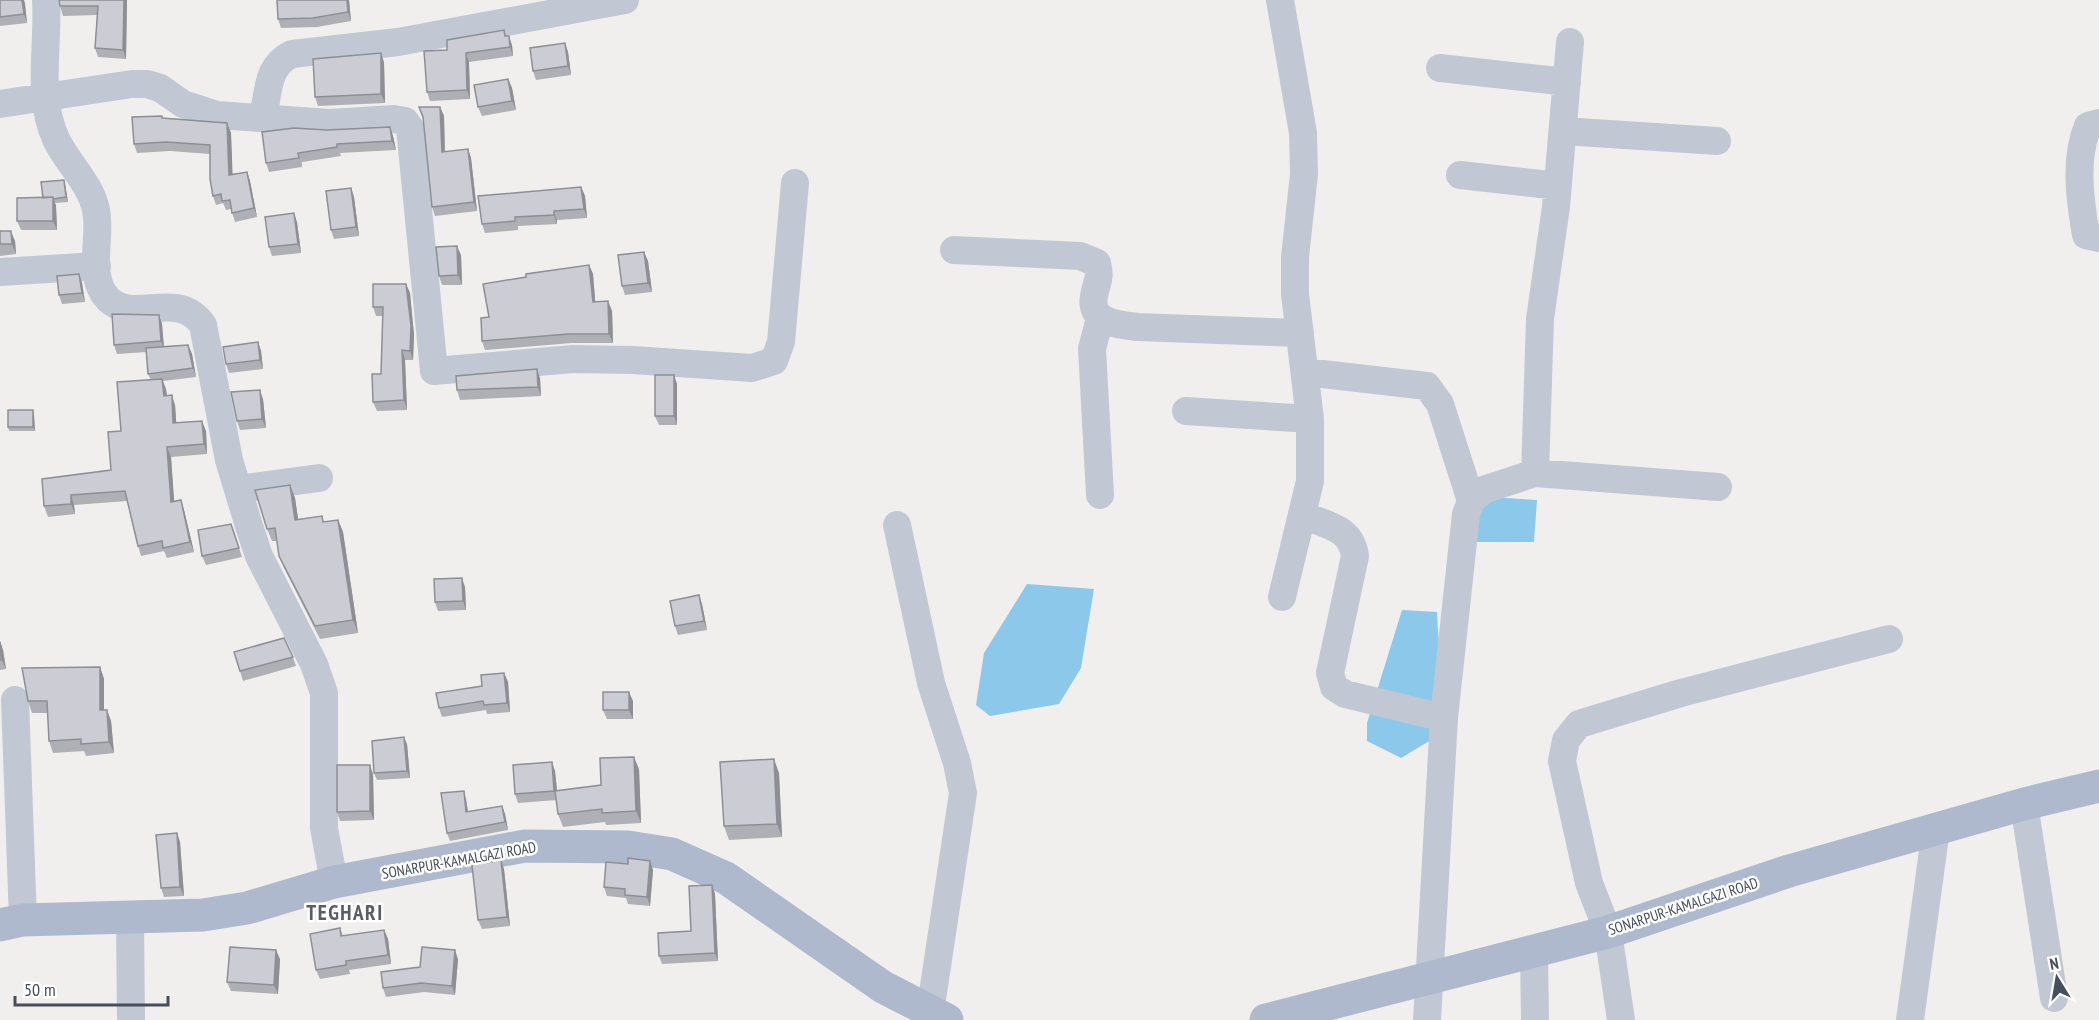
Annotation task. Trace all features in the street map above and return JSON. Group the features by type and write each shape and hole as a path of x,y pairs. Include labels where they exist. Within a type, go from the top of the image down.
{"main road":[{"name":"SONARPUR-KAMALGAZI ROAD","path":"1266,1020 1608,932 1789,871 2024,804 2099,786"},
{"name":"SONARPUR-KAMALGAZI ROAD","path":"11,923 203,915 247,908 334,882 525,846 628,847 672,854 726,878 883,987 939,1017"}],"street":[{"path":"46,0 48,32 44,97 56,139 90,193 96,210 97,266 106,297 114,303 141,309 183,308 195,314 203,326 229,460 259,556 314,664 324,693 326,727 324,828 334,882"},
{"path":"263,117 273,69 280,60 292,54 398,42 625,0"},
{"path":"1280,0 1303,133 1304,174 1295,257 1295,294 1310,419 1310,481 1282,597"},
{"path":"1534,473 1540,319 1558,186 1570,42"},
{"path":"1440,68 1567,82"},
{"path":"0,104 147,84 198,111 217,115 329,123 394,119 405,121 410,128 434,371 573,359 633,360 752,368 774,361 781,342 795,183"},
{"path":"2099,123 2088,126 2079,147 2082,213 2086,235 2099,238"},
{"path":"1563,131 1717,141"},
{"path":"1460,175 1558,186"},
{"path":"954,250 1080,256 1097,263 1101,277 1094,296 1094,307 1100,318 1113,324 1300,333"},
{"path":"0,272 97,266"},
{"path":"1100,318 1092,349 1100,495"},
{"path":"1305,372 1427,386 1440,404 1471,501"},
{"path":"1186,411 1310,419"},
{"path":"1427,1020 1427,980 1443,718 1466,514 1471,501 1483,490 1534,473 1718,487"},
{"path":"238,489 319,478"},
{"path":"1302,515 1345,532 1353,543 1355,556 1330,673 1334,687 1345,694 1443,718"},
{"path":"897,525 931,683 957,763 963,793 939,1017"},
{"path":"1621,1020 1608,932 1589,883 1562,761 1566,740 1579,724 1681,693 1889,639"},
{"path":"11,923 15,700"},
{"path":"2024,804 2054,998"},
{"path":"1910,1020 1936,829"},
{"path":"129,919 131,1020"},
{"path":"1534,952 1535,1020"}],"water":[{"path":"1489,497 1537,500 1534,542 1477,542 1474,513"},
{"path":"1027,584 1094,589 1081,668 1059,704 990,716 976,705 984,653"},
{"path":"1402,610 1437,612 1439,649 1431,740 1401,758 1367,741 1367,723"}],"building":[{"path":"0,0 22,0 24,14 0,17"},
{"path":"59,0 124,0 123,50 95,48 98,6 60,6"},
{"path":"277,0 347,0 348,12 313,18 278,19"},
{"path":"504,30 505,36 509,36 510,47 466,53 467,90 427,92 424,51 447,50 447,40"},
{"path":"565,43 568,66 533,71 530,48"},
{"path":"381,53 381,94 315,97 313,59"},
{"path":"508,79 512,101 478,107 474,85"},
{"path":"419,107 440,107 442,152 468,149 474,202 432,207 423,117"},
{"path":"162,116 162,118 227,123 229,175 247,172 254,208 232,213 230,200 222,201 221,194 213,196 210,179 210,145 166,142 134,144 132,117"},
{"path":"390,127 392,141 337,144 337,147 298,153 299,158 266,163 262,132 294,128 327,130"},
{"path":"64,180 66,197 43,198 41,182"},
{"path":"581,187 584,209 554,211 554,215 515,217 515,221 482,224 478,196"},
{"path":"351,188 356,227 331,230 326,191"},
{"path":"53,197 53,221 17,221 17,198"},
{"path":"294,213 298,244 269,247 265,217"},
{"path":"0,231 11,231 12,244 0,244"},
{"path":"457,246 458,275 439,276 436,247"},
{"path":"644,252 648,283 622,286 618,255"},
{"path":"589,265 593,302 608,301 609,334 568,334 482,341 481,318 489,317 483,284 526,277 526,274"},
{"path":"79,274 82,293 59,295 57,276"},
{"path":"373,284 406,284 411,326 410,351 402,350 404,400 373,402 372,374 381,374 383,307 373,307"},
{"path":"112,314 159,315 161,341 114,345"},
{"path":"258,342 260,360 226,364 223,347"},
{"path":"188,345 193,368 148,374 146,348"},
{"path":"537,369 538,387 457,390 456,376"},
{"path":"655,375 674,375 674,416 655,416"},
{"path":"162,379 164,396 172,395 173,423 202,421 204,444 167,447 171,502 181,500 190,542 163,548 162,541 138,546 125,491 71,495 71,504 44,506 42,479 111,470 108,432 121,431 117,382"},
{"path":"260,390 262,419 237,421 231,392"},
{"path":"8,410 33,410 33,427 8,427"},
{"path":"290,485 295,520 322,516 323,522 338,520 353,620 315,626 279,556 275,528 267,529 255,490"},
{"path":"231,524 239,548 202,556 198,530"},
{"path":"462,578 463,601 435,602 434,579"},
{"path":"699,595 704,621 675,626 670,601"},
{"path":"284,638 293,657 240,671 234,652"},
{"path":"100,667 100,710 107,710 109,742 81,744 81,739 49,741 47,701 28,701 22,668"},
{"path":"504,673 507,703 484,705 483,701 439,708 436,693 482,686 481,675"},
{"path":"603,692 629,692 629,710 603,710"},
{"path":"404,737 407,771 374,773 372,741"},
{"path":"634,757 636,811 602,813 602,809 558,814 555,791 601,785 600,758"},
{"path":"774,759 777,824 724,826 720,762"},
{"path":"552,762 554,791 515,794 513,765"},
{"path":"337,765 370,765 370,811 337,812"},
{"path":"464,791 466,812 502,806 505,822 447,833 441,793"},
{"path":"177,833 180,887 161,888 156,835"},
{"path":"628,858 650,861 647,897 625,895 625,889 604,887 606,862 628,864"},
{"path":"501,860 507,917 478,920 472,865"},
{"path":"712,885 715,953 659,956 658,933 691,931 689,886"},
{"path":"340,928 341,936 384,930 388,955 346,961 346,965 316,970 310,934"},
{"path":"230,947 276,950 274,985 227,982"},
{"path":"422,947 455,950 452,986 421,983 383,988 381,972 420,967"}],"district":[{"name":"TEGHARI","path":"345,912"}]}
